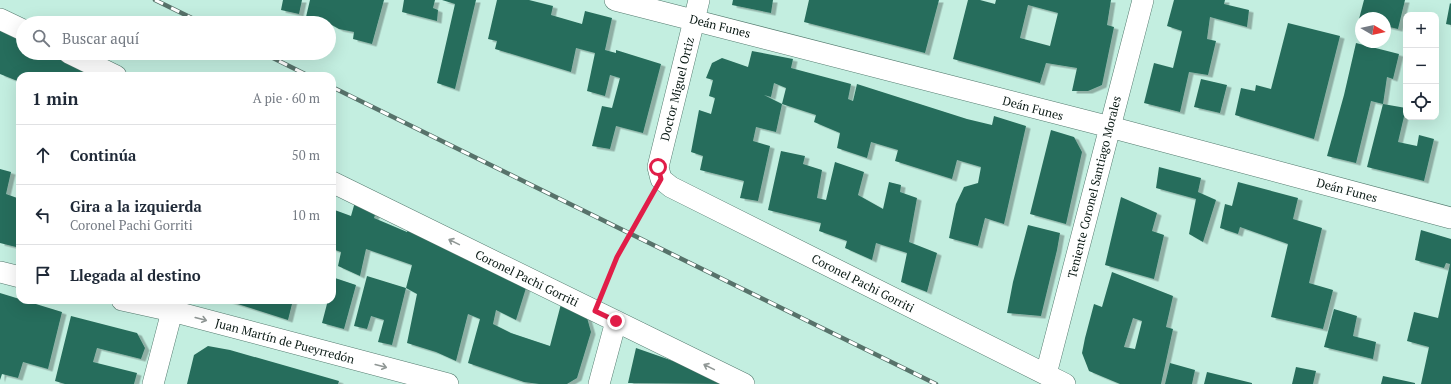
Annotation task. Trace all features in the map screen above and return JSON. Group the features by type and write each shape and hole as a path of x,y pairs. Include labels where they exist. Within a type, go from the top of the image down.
{"street":[{"name":"Deán Funes","path":"615,0 696,10 1110,128 1451,218"},
{"name":"Teniente Coronel Santiago Morales","path":"1046,374 1143,0"},
{"name":"Doctor Miguel Ortiz","path":"661,179 658,167 696,10"},
{"path":"0,19 16,27"},
{"path":"83,60 108,72"},
{"name":"Coronel Pachi Gorriti","path":"661,179 671,187 1066,384"},
{"name":"Coronel Pachi Gorriti","path":"336,184 744,384"},
{"path":"0,272 16,276"},
{"name":"Juan Martín de Pueyrredón","path":"157,304 174,306 448,384"},
{"path":"154,384 174,306"},
{"path":"599,384 616,321"}],"path":[{"path":"595,311 617,257 661,179"}],"building":[{"path":"283,0 302,0 299,14 281,10"},
{"path":"310,0 384,0 372,44 353,39 354,32 336,27 336,16 306,16"},
{"path":"404,0 435,0 433,8 438,10 437,21 402,12"},
{"path":"442,0 476,0 455,89 437,83 455,4"},
{"path":"497,0 529,0 553,6 551,15 582,24 585,11 612,18 605,50 616,53 616,50 661,64 643,133 616,126 610,149 592,146 602,106 612,108 620,78 610,75 605,96 587,91 595,53 576,48 571,72 495,49 497,41 488,39"},
{"path":"733,0 773,0 771,13 732,5"},
{"path":"809,0 939,0 925,53 804,22"},
{"path":"968,0 980,0 995,4 996,0 1111,0 1107,25 1114,27 1102,85 1088,91 1072,91 1077,68 1046,63 1040,83 953,59","holes":["1028,5 1058,13 1050,46 1020,38"]},
{"path":"1174,0 1225,0 1224,4 1249,10 1247,27 1210,17 1207,39 1216,41 1208,75 1189,72 1180,112 1144,103 1154,63 1173,68 1182,31 1167,26"},
{"path":"1364,0 1405,0 1398,29 1391,27 1391,12 1361,12"},
{"path":"1450,3 1451,4 1451,25 1446,24"},
{"path":"1288,23 1340,36 1314,139 1235,115 1241,88 1255,91 1256,85 1271,89"},
{"path":"0,24 16,32 16,60 73,60 98,72 16,72 16,80 0,74"},
{"path":"1355,47 1376,48 1399,54 1393,79 1387,77 1383,104 1371,101 1356,163 1327,156 1344,95"},
{"path":"752,51 793,59 791,68 851,84 848,99 853,101 857,84 967,119 992,125 994,116 1026,126 1004,224 985,218 978,246 949,238 956,204 964,187 978,183 981,167 957,160 952,179 895,161 898,150 871,142 867,158 837,148 840,133 814,122 816,115 782,104 776,132 756,127 753,141 770,146 758,201 740,198 744,181 700,170 703,156 691,152 699,110 711,114 715,98 709,96 713,80 706,78 712,63 722,58 748,67","holes":["774,83 786,88 782,104 764,95 771,97"]},
{"path":"1201,79 1227,85 1220,113 1194,107"},
{"path":"1383,104 1403,107 1403,120 1398,142 1417,146 1419,135 1434,139 1424,181 1367,167"},
{"path":"1051,130 1074,137 1082,152 1066,224 1030,214"},
{"path":"781,151 805,156 803,164 822,170 817,198 826,200 835,162 864,172 858,195 883,209 889,182 901,185 900,192 917,198 909,242 937,253 927,292 901,282 907,253 876,243 872,260 845,248 847,241 819,231 821,223 768,210"},
{"path":"1159,167 1201,178 1198,192 1216,200 1203,242 1189,234 1196,199 1156,188"},
{"path":"0,169 11,172 6,194 16,198 16,247 0,243"},
{"path":"1238,182 1298,198 1293,219 1322,228 1309,283 1333,290 1323,329 1271,317 1288,244 1240,227 1238,234 1220,228 1225,204 1232,206"},
{"path":"1121,197 1157,213 1152,231 1164,235 1154,279 1105,265"},
{"path":"355,202 376,212 374,218 407,232 409,227 526,288 516,320 496,310 493,324 511,333 550,346 561,304 586,314 591,332 577,378 567,384 539,384 524,382 468,363 480,319 468,314 456,361 436,352 407,343 417,294 406,288 412,265 366,249 360,276 338,266 341,252 336,250 336,210 351,216"},
{"path":"1028,225 1060,233 1041,316 1007,313 1013,282"},
{"path":"1421,230 1451,239 1451,384 1421,384 1429,347 1407,341 1414,312 1438,318 1450,264 1446,263 1444,268 1415,260"},
{"path":"1112,272 1173,296 1166,327 1173,329 1161,384 1120,384 1089,371 1082,353 1085,338 1094,304 1102,307","holes":["1133,318 1142,321 1135,349 1124,347"]},
{"path":"367,276 406,288 392,345 378,342 384,320 371,316 367,329 354,326"},
{"path":"336,278 356,285 344,329 322,323 327,304 336,304"},
{"path":"0,293 16,298 16,304 36,304 62,312 48,369 23,362 18,378 2,374 0,380"},
{"path":"238,304 292,304 288,320"},
{"path":"1334,309 1357,316 1353,336 1376,342 1373,359 1324,347"},
{"path":"71,316 137,333 145,348 141,359 97,348 93,362 137,373 134,384 65,384 55,381"},
{"path":"208,346 230,350 339,381 338,384 187,384 194,355"},
{"path":"636,348 676,362 727,384 628,383"},
{"path":"1170,363 1195,370 1192,384 1165,384"},
{"path":"1296,367 1316,371 1313,384 1292,384"},
{"path":"1207,372 1252,383 1252,384 1204,384"},
{"path":"1383,376 1415,383 1415,384 1381,384"}],"railway":[{"path":"155,0 188,16"},
{"path":"277,60 301,72"},
{"path":"336,89 936,384"}],"route":[{"path":"616,321 595,311 617,257 661,179 658,167"}]}
